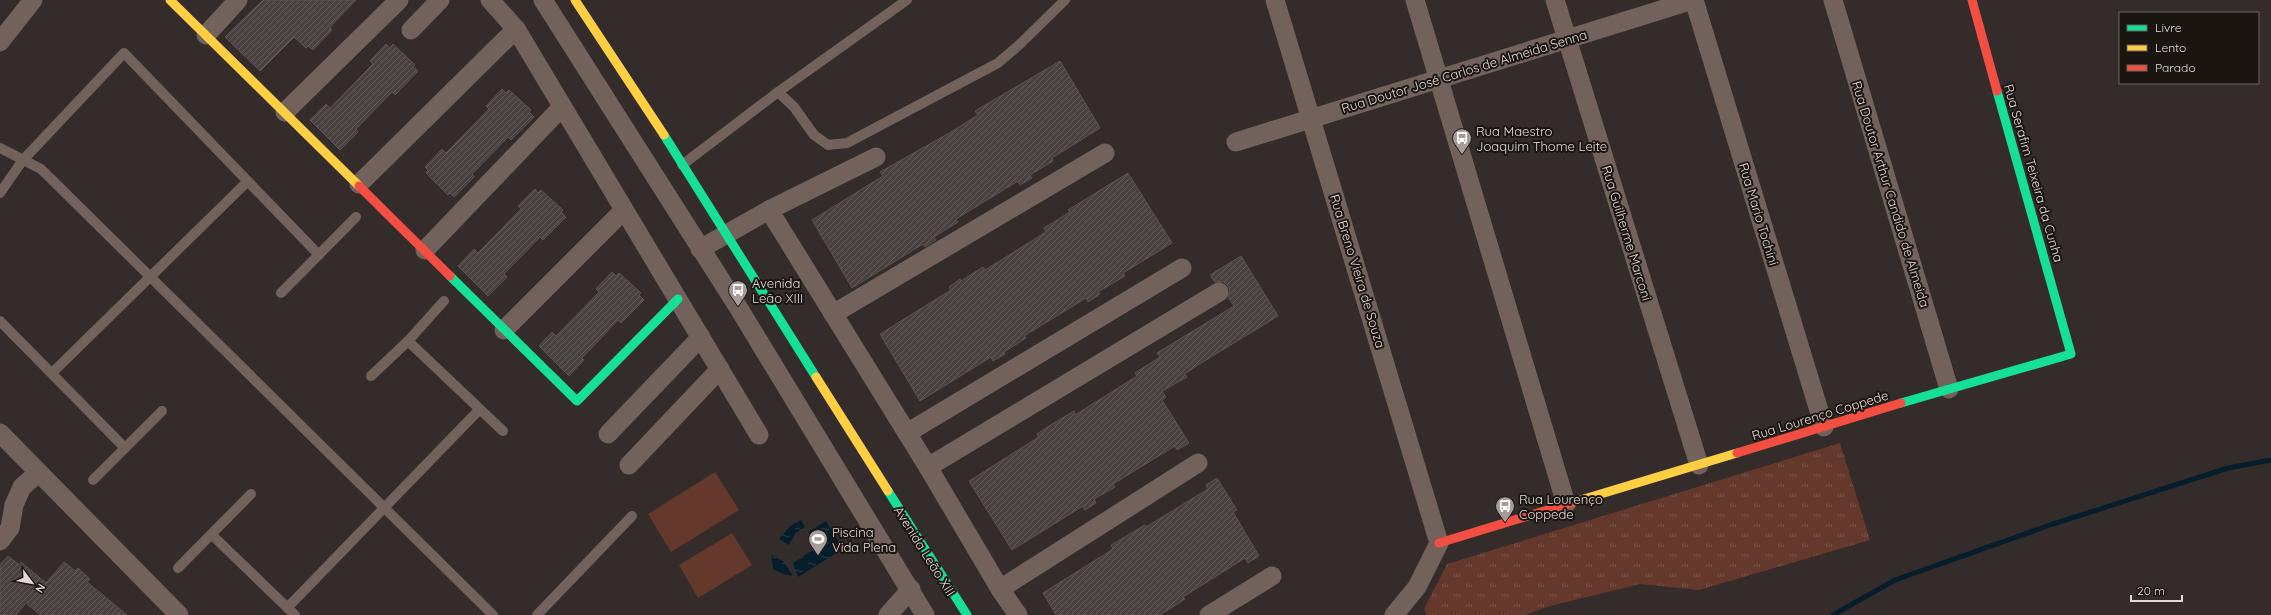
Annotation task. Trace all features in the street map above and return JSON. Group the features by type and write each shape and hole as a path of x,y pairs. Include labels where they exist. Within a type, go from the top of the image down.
{"street":[{"path":"0,42 33,0"},
{"path":"170,0 359,184 577,401 678,299"},
{"path":"206,35 238,0"},
{"path":"285,112 399,0"},
{"path":"411,30 440,0"},
{"path":"490,0 516,29 759,435"},
{"path":"543,0 700,249 911,589 925,615"},
{"name":"Avenida Leão XIII","path":"575,0 659,127 967,615"},
{"name":"Rua Breno Vieira de Souza","path":"1275,0 1439,543"},
{"path":"1415,0 1566,504"},
{"name":"Rua Guilherme Marconi","path":"1555,0 1699,465"},
{"name":"Rua Doutor José Carlos de Almeida Senna","path":"1236,142 1693,0"},
{"name":"Rua Mario Tochini","path":"1693,0 1824,427"},
{"name":"Rua Doutor Arthur Candido de Almeida","path":"1833,0 1949,388"},
{"name":"Rua Serafim Teixeira da Cunha","path":"1972,0 2071,354"},
{"path":"359,184 516,29"},
{"path":"425,250 562,107"},
{"path":"833,314 1105,153"},
{"path":"700,249 769,210 876,157"},
{"path":"504,330 624,210"},
{"path":"769,210 928,467 1000,590 1018,615"},
{"path":"906,433 1182,268"},
{"path":"928,467 1219,292"},
{"path":"608,434 701,337"},
{"name":"Rua Lourenço Coppede","path":"1439,543 1949,388 2071,354"},
{"path":"630,464 720,369"},
{"path":"0,432 38,473 179,615"},
{"path":"1000,590 1198,463"},
{"path":"0,541 10,528 14,505 22,487 38,473"},
{"path":"1394,615 1417,587 1439,543"},
{"path":"1209,615 1272,576"},
{"path":"888,615 911,589"}],"lane":[{"path":"682,165 778,92 907,0"},
{"path":"778,92 794,107 814,135 828,145 847,143 998,62 1065,0"},
{"path":"0,193 23,160 124,53 247,182 319,254"},
{"path":"0,148 41,169 150,279 493,615"},
{"path":"52,373 150,279 247,182"},
{"path":"281,293 356,218"},
{"path":"371,376 408,341 444,301"},
{"path":"0,321 125,448"},
{"path":"408,341 479,410 503,431"},
{"path":"212,535 291,611 384,509 479,410"},
{"path":"93,480 162,411"},
{"path":"178,568 251,494"},
{"path":"538,615 632,516"}],"green space":[{"path":"1840,443 1870,540 1699,590 1640,584 1550,606 1525,615 1427,615 1424,609 1447,564"},
{"path":"715,472 739,510 671,552 648,514"},
{"path":"732,533 752,565 698,598 679,565"}],"water":[{"path":"801,520 805,527 796,533 789,545 779,539 790,526"},
{"name":"Piscina Vida Plena","path":"826,521 843,549 798,577 793,563 817,547 808,532"},
{"path":"771,554 784,562 793,576 783,574 773,569"}],"building":[{"path":"263,0 356,0 330,27 332,30 313,50 308,46 306,48 294,37 260,71 225,37"},
{"path":"386,44 390,48 393,44 415,65 413,67 418,71 395,95 392,92 356,129 358,132 340,150 310,120 326,104 330,108 373,64 370,61"},
{"path":"1060,61 1100,128 1052,158 1053,161 1030,175 1032,178 1020,185 1018,181 956,219 958,222 934,237 936,240 925,247 923,244 852,288 812,220 883,176 880,172 978,115 975,111"},
{"path":"502,89 506,93 509,90 531,110 529,112 534,117 511,140 508,137 472,174 474,177 454,197 450,193 448,195 426,173 428,170 425,167 442,149 446,153 489,109 486,106"},
{"path":"1128,173 1172,243 1123,273 1125,276 1098,292 1100,294 1088,302 1086,298 1024,336 1026,338 1004,352 1005,354 993,361 991,357 920,401 880,334 951,290 949,287 960,279 961,281 983,267 985,270 1046,232 1044,228 1070,212 1068,210"},
{"path":"535,189 538,193 541,190 563,210 561,212 566,217 543,240 540,237 504,274 507,277 488,296 458,266 474,249 478,253 521,209 518,206"},
{"path":"1241,256 1278,316 1198,365 1185,374 1187,377 1162,391 1166,397 1162,400 1189,443 1177,450 1175,446 1113,484 1115,487 1094,499 1096,503 1085,510 1083,506 1012,550 969,481 1039,437 1037,434 1049,426 1074,411 1075,415 1137,376 1135,373 1160,357 1157,353 1234,306 1228,297 1230,291 1228,286 1224,282 1215,282 1210,275"},
{"path":"612,272 616,276 619,273 641,293 639,295 644,300 621,323 618,320 582,358 584,360 569,376 539,346 552,332 556,336 599,292 596,289"},
{"path":"1217,478 1237,510 1233,512 1259,556 1248,563 1245,558 1183,597 1185,599 1160,615 1056,615 1043,593 1113,549 1111,545 1145,525 1146,527 1208,489 1206,485"},
{"path":"8,556 19,565 21,562 46,583 64,562 75,571 78,568 90,579 87,582 127,615 40,615 26,603 16,615 0,615 0,565"}],"waterway":[{"path":"1833,615 1895,580 2053,524 2228,468 2271,460"}],"traffic: fast":[{"path":"1901,403 2071,354 1997,91"},
{"path":"664,135 816,377"},
{"path":"450,276 577,401 678,299"},
{"path":"888,491 967,615"}],"traffic: slow":[{"path":"170,0 359,186"},
{"path":"575,0 664,135"},
{"path":"816,377 888,491"},
{"path":"1574,502 1737,453"}],"traffic: jam":[{"path":"1972,0 1997,91"},
{"path":"359,186 450,276"},
{"path":"1737,453 1901,403"},
{"path":"1439,543 1574,502"}],"place":[{"name":"Rua Maestro Joaquim Thome Leite","path":"1462,155"},
{"name":"Avenida Leão XIII","path":"738,307"},
{"name":"Rua Lourenço Coppede","path":"1505,523"},
{"name":"Piscina Vida Plena","path":"818,556"}]}
